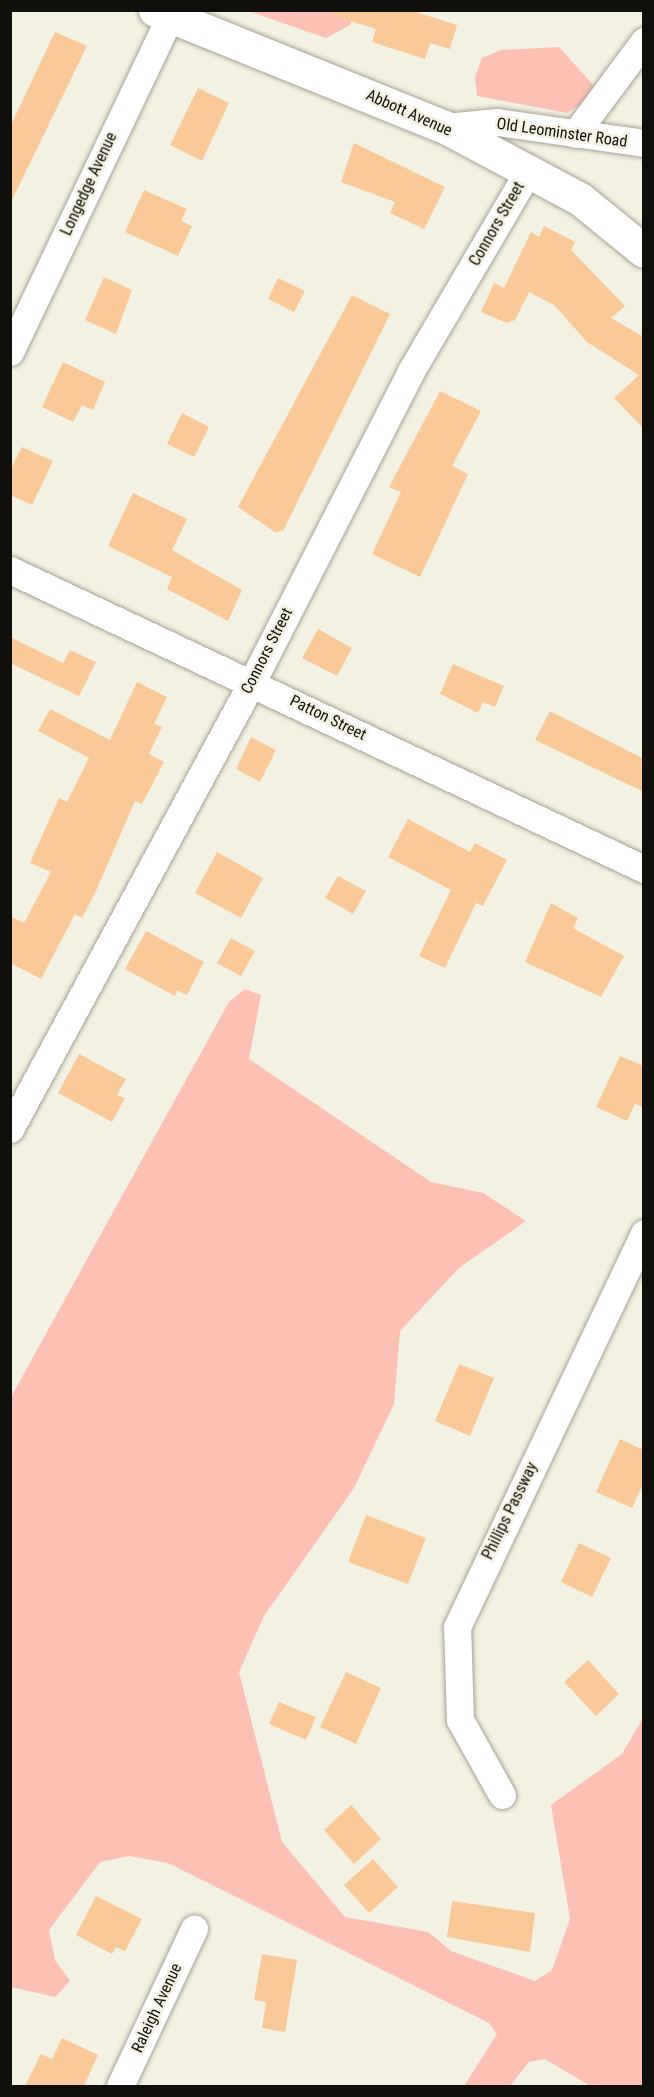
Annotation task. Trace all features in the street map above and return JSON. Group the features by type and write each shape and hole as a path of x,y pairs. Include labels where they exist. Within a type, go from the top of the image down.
{"main road":[{"name":"Abbott Avenue","path":"162,14 445,127 526,175 580,199 643,249"}],"street":[{"name":"Longedge Avenue","path":"10,352 162,14"},
{"path":"575,135 644,41"},
{"name":"Old Leominster Road","path":"445,127 497,122 575,135 644,143"},
{"name":"Connors Street","path":"10,1130 252,682 411,371 526,175"},
{"name":"Patton Street","path":"10,570 252,682 644,869"},
{"name":"Phillips Passway","path":"501,1795 460,1719 457,1627 644,1233"},
{"name":"Raleigh Avenue","path":"120,2086 194,1929"}],"shaded area":[{"path":"248,11 355,11 350,25 326,38"},
{"path":"559,47 595,87 593,96 567,113 477,96 475,77 482,58 501,50"},
{"path":"245,989 261,995 249,1059 431,1182 483,1193 526,1221 459,1268 400,1331 394,1404 354,1488 264,1616 239,1672 282,1842 345,1917 428,1932 451,1951 535,1981 552,1970 570,1919 551,1805 622,1754 643,1718 643,2086 590,2086 545,2059 529,2062 510,2086 464,2086 497,2034 489,2023 168,1863 129,1856 100,1862 49,1930 55,1960 70,1981 55,1997 11,1987 11,1397 229,1002"}],"building":[{"path":"335,10 410,10 457,25 450,49 430,43 425,59 372,42 376,29 334,16"},
{"path":"55,32 87,46 10,204 10,127"},
{"path":"198,88 229,103 202,161 170,145"},
{"path":"354,143 445,187 424,229 390,213 395,202 341,182"},
{"path":"144,190 187,209 181,221 192,226 178,256 125,232"},
{"path":"544,226 575,242 571,250 625,306 611,318 644,337 644,429 614,398 639,375 587,342 554,305 529,292 515,320 507,323 481,312 494,283 504,288 531,232 539,237"},
{"path":"104,277 132,290 116,334 85,320"},
{"path":"278,278 305,291 294,312 268,299"},
{"path":"352,295 390,314 283,531 275,532 238,507"},
{"path":"63,362 105,382 93,410 82,405 73,422 42,407"},
{"path":"440,391 481,411 452,466 468,474 420,577 372,554 401,492 389,487"},
{"path":"182,413 209,427 194,457 167,444"},
{"path":"22,447 53,461 32,505 10,495 10,471"},
{"path":"133,493 187,519 172,550 242,590 228,621 167,589 172,577 108,546"},
{"path":"318,629 352,648 337,676 302,658"},
{"path":"10,637 63,663 70,650 96,662 79,696 10,663"},
{"path":"453,664 504,686 495,707 483,702 478,713 440,694"},
{"path":"137,682 167,697 154,724 162,727 149,754 164,762 142,804 135,801 82,918 75,914 41,979 10,963 10,916 24,923 51,872 30,863 59,798 67,802 89,758 38,731 50,709 110,740"},
{"path":"550,711 644,759 644,792 535,740"},
{"path":"251,737 276,750 260,782 236,769"},
{"path":"408,819 470,852 475,843 507,860 483,906 476,903 445,968 419,956 451,890 388,857"},
{"path":"217,852 263,878 241,918 195,893"},
{"path":"338,876 366,891 353,914 325,898"},
{"path":"551,903 578,918 573,928 624,956 601,997 525,962"},
{"path":"146,931 204,962 187,995 177,990 175,996 125,969"},
{"path":"231,938 255,951 241,976 217,963"},
{"path":"79,1054 126,1079 117,1095 125,1098 112,1122 58,1093"},
{"path":"620,1056 644,1066 644,1108 635,1104 627,1121 596,1107"},
{"path":"459,1364 494,1378 470,1436 435,1421"},
{"path":"620,1439 644,1450 644,1482 632,1508 596,1492"},
{"path":"366,1515 426,1538 408,1584 348,1562"},
{"path":"579,1543 611,1558 592,1597 561,1582"},
{"path":"588,1660 619,1694 596,1716 564,1682"},
{"path":"346,1672 381,1688 356,1744 320,1727"},
{"path":"279,1702 316,1717 306,1740 269,1724"},
{"path":"351,1805 381,1839 354,1864 324,1830"},
{"path":"373,1859 398,1887 369,1913 344,1885"},
{"path":"96,1896 142,1919 125,1951 116,1947 112,1954 76,1935"},
{"path":"452,1901 535,1913 530,1952 447,1937"},
{"path":"262,1954 297,1960 285,2032 262,2028 266,2002 254,2000"},
{"path":"62,2038 98,2055 84,2086 25,2086 41,2054 52,2059"}]}
